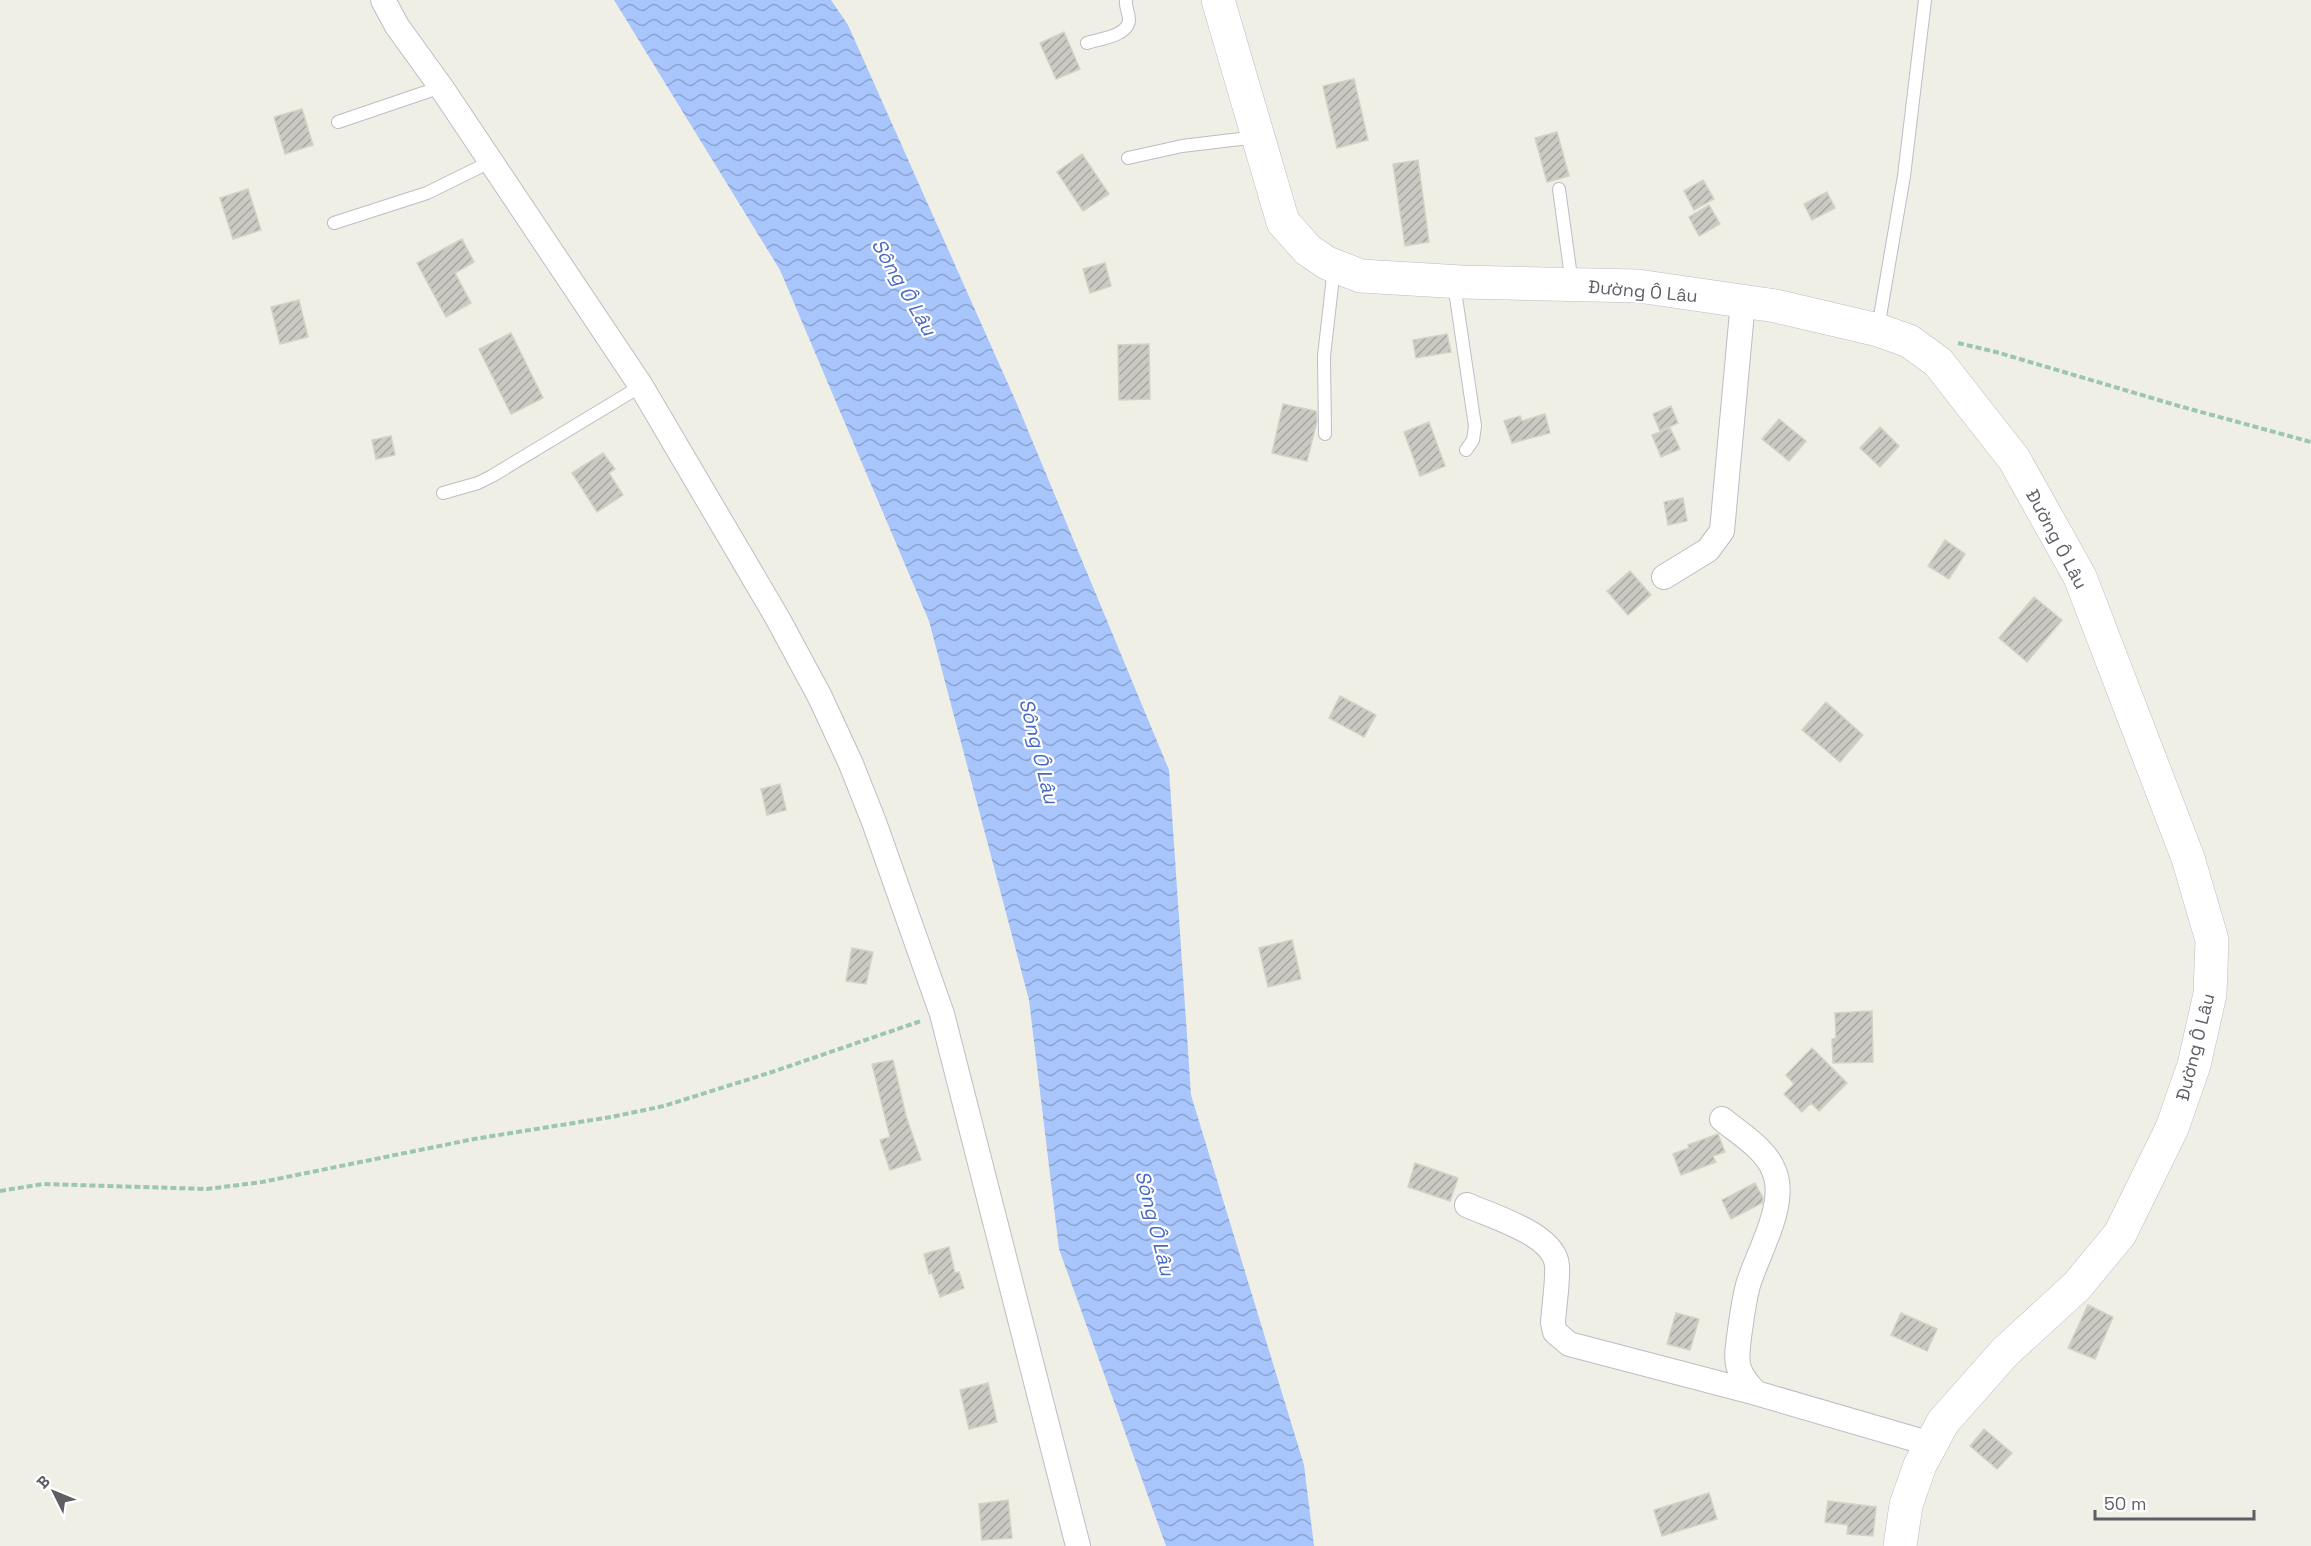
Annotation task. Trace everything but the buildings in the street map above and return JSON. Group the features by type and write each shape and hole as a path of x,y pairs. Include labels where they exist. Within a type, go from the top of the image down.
{"main road":[{"name":"Đường Ô Lâu","path":"1218,0 1283,222 1308,250 1334,266 1362,276 1454,282 1638,286 1776,306 1878,330 1909,341 1938,362 2014,459 2080,577 2188,858 2212,940 2210,994 2194,1065 2172,1128 2120,1234 2077,1286 2005,1352 1943,1422 1920,1466 1906,1505 1900,1546"}],"street":[{"path":"383,0 397,26 441,87 642,386 778,619 820,697 851,764 942,1014 1078,1546"},
{"path":"1664,577 1708,550 1722,531 1743,301"},
{"path":"1722,1119 1754,1144 1774,1170 1778,1182 1776,1209 1748,1285 1736,1356 1740,1374 1756,1393"},
{"path":"1467,1205 1537,1236 1551,1249 1557,1265 1553,1323 1555,1332 1569,1344 1756,1393 1931,1444"}],"lane":[{"path":"1087,43 1117,34 1124,29 1129,18 1126,0"},
{"path":"1878,330 1904,176 1925,0"},
{"path":"338,122 441,87"},
{"path":"1128,158 1182,146 1257,137"},
{"path":"334,224 427,193 490,162"},
{"path":"1559,189 1572,285"},
{"path":"1324,434 1324,356 1334,266"},
{"path":"1454,282 1475,426 1473,440 1466,450"},
{"path":"443,493 478,483 492,476 642,386"}],"path":[{"path":"1956,342 2311,442"},
{"path":"0,1191 43,1184 186,1189 225,1188 474,1139 611,1117 695,1098 942,1014"}],"water":[{"name":"Sông Ô Lâu","path":"614,0 831,0 848,25 1017,404 1169,770 1191,1095 1304,1465 1314,1546 1166,1546 1059,1249 1029,1000 929,621 780,270"}]}
